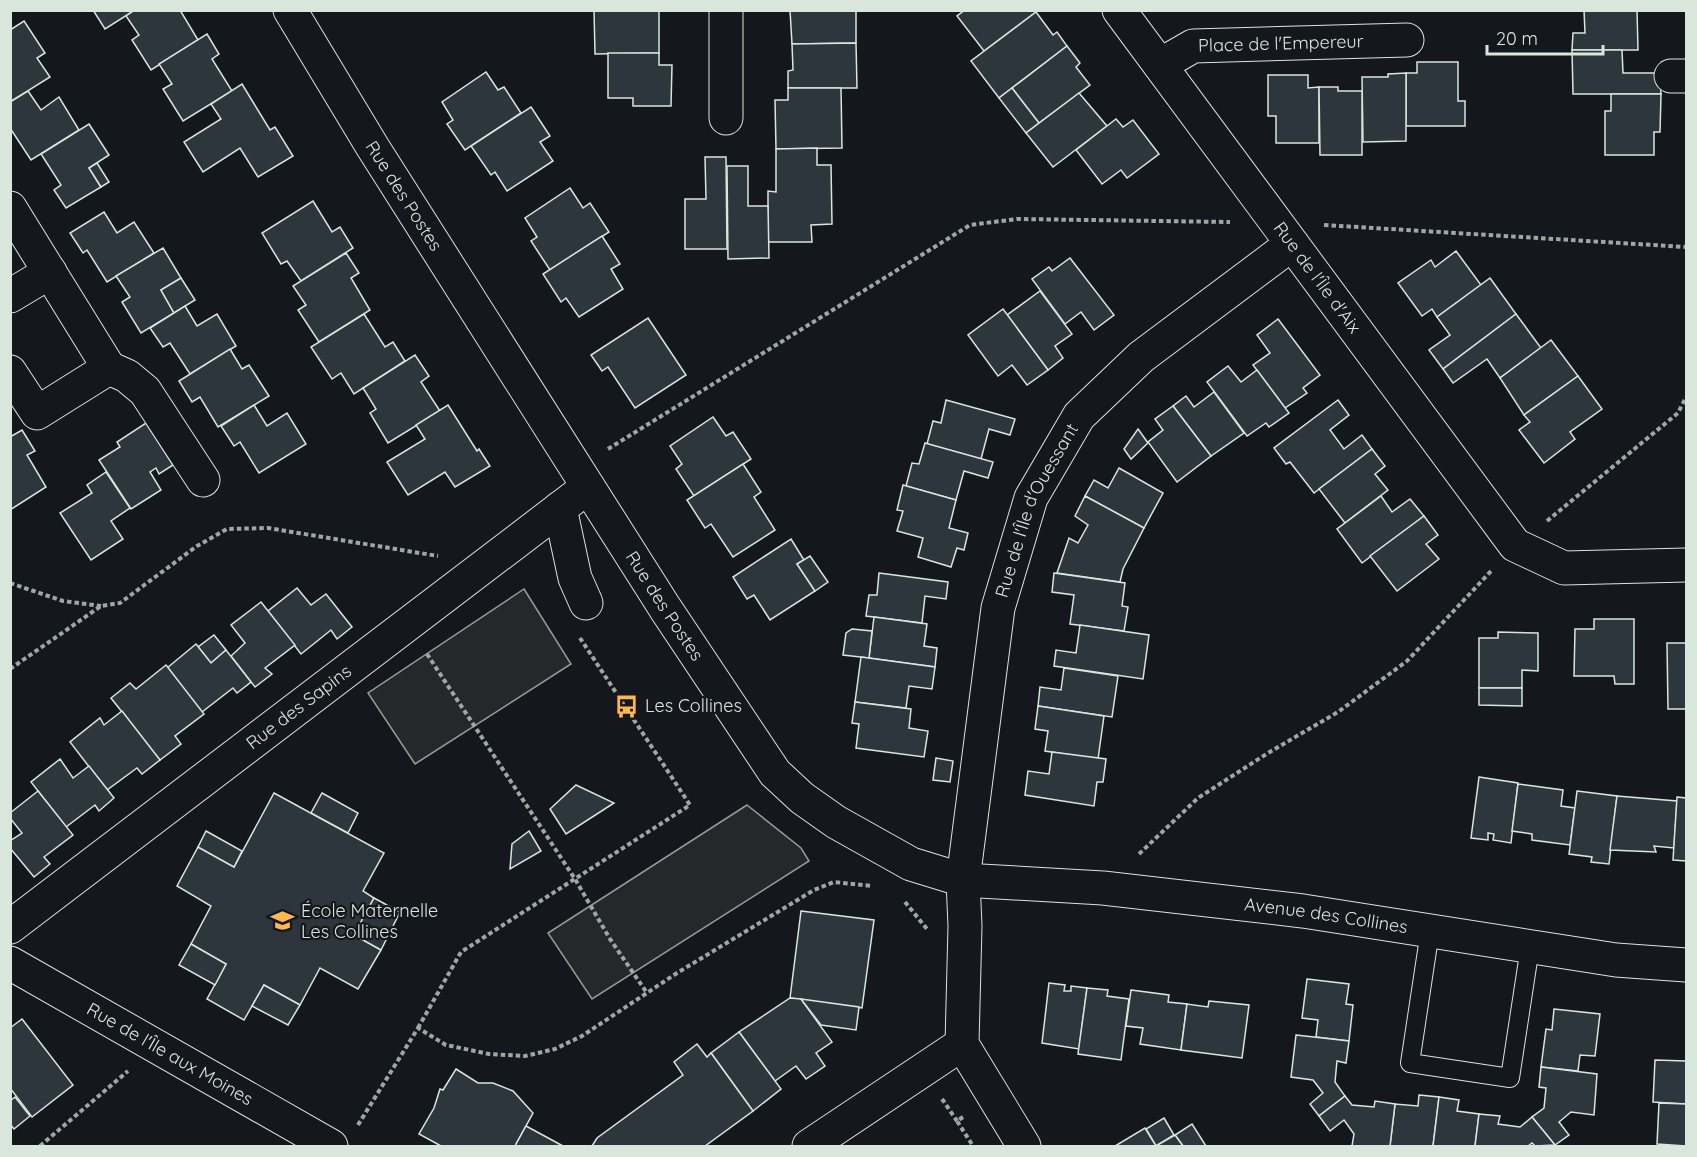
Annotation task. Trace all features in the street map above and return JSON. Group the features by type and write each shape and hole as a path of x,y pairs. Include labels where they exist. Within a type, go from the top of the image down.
{"street":[{"name":"Rue des Postes","path":"290,10 372,146 582,478 775,773 802,798 836,822 911,864 963,880"},
{"path":"726,10 726,118"},
{"name":"Rue de l'Île d'Aix","path":"1119,10 1515,545"},
{"name":"Place de l'Empereur","path":"1160,65 1192,46 1407,40"},
{"path":"10,208 109,368 128,376 145,391 203,480"},
{"name":"Rue de l'Île d'Ouessant","path":"963,880 998,608 1031,498 1079,416 1141,357 1284,233"},
{"path":"10,296 50,272"},
{"path":"10,372 37,413 109,368"},
{"name":"Rue des Sapins","path":"10,927 560,508 582,478"},
{"path":"560,508 575,578 586,603"},
{"path":"1515,545 1564,568 1686,565"},
{"path":"963,880 965,926 962,1044 1024,1146"},
{"name":"Avenue des Collines","path":"963,880 1103,888 1303,911 1616,960 1686,965"},
{"name":"Rue de l'Île aux Moines","path":"10,963 331,1146"},
{"path":"809,1146 962,1044"}],"lane":[{"path":"1430,931 1410,1063 1510,1078 1530,947"}],"path":[{"path":"582,478 970,225 1017,219 1284,233 1686,247"},
{"path":"1103,888 1198,798 1338,712 1407,661 1515,545 1678,413 1686,397"},
{"path":"10,583 63,601 101,606 120,603 197,546 227,529 268,528 487,564"},
{"path":"10,669 101,606"},
{"path":"407,624 647,993"},
{"path":"357,1127 418,1028 461,952 690,806 578,636"},
{"path":"418,1028 446,1046 489,1054 525,1056 555,1049 582,1036 814,890 834,882 880,887"},
{"path":"40,1146 110,1088 155,1046"}],"shaded area":[{"path":"524,589 571,664 415,764 368,693"},
{"path":"747,805 801,848 809,861 592,999 548,933"}],"building":[{"path":"93,10 135,10 105,29"},
{"path":"135,10 180,10 198,40 151,70 132,40 139,35 126,16"},
{"path":"594,10 659,10 659,53 595,54"},
{"path":"790,10 856,10 856,43 792,44"},
{"path":"965,10 1034,10 1036,12 984,51 957,16"},
{"path":"1584,10 1637,10 1638,50 1572,50 1573,33 1585,33"},
{"path":"1036,12 1053,35 1057,32 1067,46 999,98 971,61"},
{"path":"24,21 45,53 37,58 50,77 10,102 10,30"},
{"path":"207,34 219,54 212,59 232,91 183,121 163,89 172,84 159,64"},
{"path":"856,43 857,88 788,88 788,71 793,70 792,44"},
{"path":"1067,46 1080,63 1076,67 1090,85 1039,123 1012,88"},
{"path":"1572,50 1622,50 1623,73 1660,73 1661,94 1573,94"},
{"path":"608,53 659,53 659,65 672,65 671,106 633,106 633,98 608,98"},
{"path":"1417,62 1458,62 1458,101 1465,101 1465,126 1406,126 1406,73 1417,73"},
{"path":"486,72 498,90 504,87 521,113 465,150 447,124 453,120 442,102"},
{"path":"1406,73 1406,141 1363,142 1362,77 1388,77 1388,74"},
{"path":"1268,75 1308,75 1308,88 1319,87 1319,143 1276,143 1276,116 1268,116"},
{"path":"242,84 270,130 275,127 293,156 258,177 240,148 203,172 184,142 221,119 211,104"},
{"path":"1319,87 1338,87 1338,91 1362,91 1362,155 1320,155"},
{"path":"788,88 841,88 842,148 776,149 775,100 788,100"},
{"path":"1012,88 1039,123 1026,133 999,98"},
{"path":"28,91 41,110 59,97 79,130 31,160 10,128 10,102"},
{"path":"1079,93 1107,126 1053,167 1026,133"},
{"path":"1611,94 1661,94 1660,132 1654,132 1654,155 1605,155 1605,111 1611,111"},
{"path":"531,107 550,136 540,142 553,161 507,191 495,172 491,175 471,146"},
{"path":"1116,119 1123,127 1133,120 1159,154 1127,178 1121,170 1102,184 1076,150"},
{"path":"89,124 109,155 89,168 101,187 66,208 54,190 61,185 41,154"},
{"path":"817,148 817,165 831,165 832,224 811,225 812,242 768,242 768,191 776,192 776,149"},
{"path":"705,157 726,157 727,249 685,249 685,199 706,199"},
{"path":"97,163 109,182 101,187 89,168"},
{"path":"727,166 748,166 748,206 768,206 769,258 728,259"},
{"path":"570,188 583,208 590,203 609,232 550,270 531,241 537,237 525,218"},
{"path":"313,201 332,232 340,227 353,248 301,281 287,261 281,264 262,233"},
{"path":"104,212 117,233 134,222 154,253 107,282 87,250 83,253 70,233"},
{"path":"602,236 620,264 611,269 623,289 579,317 566,298 561,302 543,274"},
{"path":"163,248 181,278 161,290 174,313 141,333 122,302 130,297 116,276"},
{"path":"1456,251 1481,285 1437,317 1432,309 1422,316 1398,283 1431,260 1435,267"},
{"path":"346,253 359,273 351,278 370,310 319,342 298,310 306,305 293,286"},
{"path":"1070,258 1114,315 1094,330 1081,312 1065,324 1032,279 1049,267 1052,271"},
{"path":"181,278 195,300 174,313 161,290"},
{"path":"1490,278 1516,314 1443,369 1429,350 1450,335 1437,317"},
{"path":"1040,291 1072,334 1055,346 1063,358 1048,370 1007,315"},
{"path":"185,306 197,326 217,314 236,346 190,374 170,343 163,347 150,328"},
{"path":"1003,309 1048,370 1027,385 1012,365 998,376 968,335"},
{"path":"364,314 385,347 393,342 405,361 354,394 341,373 332,379 311,347"},
{"path":"1516,314 1541,348 1500,378 1487,359 1453,383 1443,369"},
{"path":"648,318 686,375 635,408 608,367 602,371 591,355"},
{"path":"1278,319 1320,375 1303,388 1307,393 1285,408 1253,365 1270,353 1257,335"},
{"path":"1551,340 1578,376 1524,415 1500,378"},
{"path":"230,349 242,369 249,365 269,396 218,427 200,397 192,402 179,381"},
{"path":"415,355 429,376 421,382 440,411 388,443 370,413 376,409 363,388"},
{"path":"1228,366 1241,382 1257,370 1289,413 1269,427 1266,423 1247,436 1207,382"},
{"path":"1578,376 1602,409 1570,432 1575,439 1544,463 1519,430 1530,422 1524,415"},
{"path":"1214,392 1244,433 1211,456 1173,406 1186,396 1194,407"},
{"path":"946,400 1015,419 1010,435 989,429 981,459 927,444 933,421 941,423"},
{"path":"1338,400 1349,415 1330,430 1344,449 1362,435 1372,449 1314,493 1290,462 1286,464 1274,448"},
{"path":"254,405 267,426 287,413 306,444 259,473 240,442 234,446 221,426"},
{"path":"448,405 477,451 479,449 490,466 455,487 445,472 408,495 387,462 425,439 416,425"},
{"path":"1173,406 1211,456 1177,482 1148,442 1163,430 1155,419"},
{"path":"713,417 726,436 733,432 751,459 694,496 676,469 682,464 670,446"},
{"path":"146,423 173,465 159,474 156,468 150,472 161,490 131,509 99,460 120,447 117,442"},
{"path":"1138,429 1148,443 1131,459 1124,449"},
{"path":"22,430 35,451 27,455 46,487 10,510 10,437"},
{"path":"925,443 993,462 988,478 964,471 956,500 906,486 912,463 919,464"},
{"path":"1372,449 1385,466 1375,474 1388,490 1345,523 1319,489"},
{"path":"743,464 761,492 754,497 775,530 733,557 711,524 705,528 687,500"},
{"path":"1119,468 1163,493 1144,528 1085,496 1094,480 1108,488"},
{"path":"106,472 130,508 111,521 123,539 91,560 60,513 92,493 87,485"},
{"path":"903,485 956,500 949,528 968,533 964,550 957,548 951,567 918,557 923,538 897,531 903,511 897,510"},
{"path":"1085,496 1144,528 1123,569 1120,582 1057,573 1069,538 1078,543 1088,525 1075,516"},
{"path":"1381,496 1392,512 1410,499 1424,516 1362,563 1337,529"},
{"path":"1424,516 1438,535 1426,544 1439,559 1397,591 1370,556"},
{"path":"791,539 804,560 797,564 815,591 770,620 754,595 747,599 733,577"},
{"path":"810,556 828,582 815,591 797,564"},
{"path":"879,573 948,582 946,599 925,596 922,623 866,616 869,595 877,595"},
{"path":"1054,573 1125,583 1122,606 1128,607 1124,631 1070,624 1074,595 1052,592"},
{"path":"297,588 311,605 326,594 352,627 337,639 331,630 301,654 268,611"},
{"path":"261,602 295,645 265,668 272,674 255,687 231,656 245,643 231,625"},
{"path":"874,617 927,624 924,646 937,648 935,667 869,658"},
{"path":"1594,619 1634,619 1634,684 1615,684 1614,676 1574,676 1575,629 1594,629"},
{"path":"1080,625 1149,635 1143,679 1054,666 1056,650 1076,653"},
{"path":"852,629 872,631 869,658 843,655 846,633"},
{"path":"1498,632 1538,633 1538,671 1522,670 1522,688 1479,688 1479,638 1498,638"},
{"path":"214,635 226,650 211,663 198,647"},
{"path":"1667,643 1686,643 1686,709 1668,709"},
{"path":"196,644 211,663 226,650 251,682 237,693 233,688 202,712 167,668"},
{"path":"861,657 935,667 932,689 909,686 906,708 855,702"},
{"path":"166,665 204,714 175,736 181,744 160,760 111,698 130,683 136,689"},
{"path":"1064,668 1118,676 1112,717 1038,706 1040,687 1061,690"},
{"path":"1479,688 1522,688 1522,706 1479,705"},
{"path":"855,702 911,709 909,728 928,731 924,757 856,748 859,724 852,723"},
{"path":"1038,706 1104,716 1098,759 1045,751 1048,731 1035,729"},
{"path":"122,711 160,760 142,774 137,768 107,790 70,742 100,718 104,725"},
{"path":"1052,752 1106,759 1103,782 1097,782 1094,806 1025,795 1028,771 1049,774"},
{"path":"936,758 953,761 950,782 933,780"},
{"path":"60,759 73,778 89,766 114,798 99,811 95,805 66,827 31,782"},
{"path":"1479,777 1518,783 1511,843 1493,840 1494,834 1488,833 1488,840 1471,838"},
{"path":"1518,784 1563,790 1561,806 1575,808 1570,845 1532,840 1532,834 1512,831"},
{"path":"576,785 614,803 566,834 550,809"},
{"path":"38,791 73,835 44,857 50,864 34,877 10,848 10,841 22,833 10,818 10,813"},
{"path":"1577,791 1617,796 1609,864 1591,862 1592,857 1569,854"},
{"name":"École Maternelle Les Collines","path":"274,793 384,853 363,891 374,898 354,935 381,950 358,989 320,968 300,1005 264,985 244,1020 207,999 226,964 191,944 211,906 177,886 198,847 234,867"},
{"path":"322,793 358,813 348,833 311,813"},
{"path":"1617,796 1677,801 1674,848 1654,846 1656,852 1610,850"},
{"path":"1677,797 1686,798 1686,861 1673,860"},
{"path":"206,831 242,851 234,867 198,847"},
{"path":"529,831 541,851 510,869 512,844"},
{"path":"374,898 400,912 381,950 354,935"},
{"path":"801,911 874,920 862,1008 790,998"},
{"path":"191,944 226,964 215,985 179,965"},
{"path":"1307,979 1349,984 1346,1004 1353,1005 1349,1041 1316,1037 1318,1020 1302,1018"},
{"path":"1049,983 1065,985 1064,991 1071,991 1071,986 1087,988 1079,1049 1042,1043"},
{"path":"264,985 300,1005 288,1025 252,1006"},
{"path":"1087,988 1108,990 1107,996 1129,999 1121,1060 1078,1054"},
{"path":"1131,990 1169,995 1168,1002 1187,1004 1181,1050 1140,1044 1143,1028 1126,1026"},
{"path":"790,998 801,999 832,1042 816,1053 825,1066 806,1079 796,1066 775,1081 739,1032"},
{"path":"801,999 859,1007 856,1030 821,1025"},
{"path":"1209,1001 1249,1005 1242,1058 1181,1050 1187,1004 1208,1007"},
{"path":"1554,1009 1600,1014 1595,1056 1580,1055 1578,1071 1541,1067 1546,1029 1552,1030"},
{"path":"22,1019 73,1085 32,1117 10,1088 10,1028"},
{"path":"739,1032 781,1089 753,1111 711,1053"},
{"path":"1296,1035 1349,1041 1346,1063 1337,1061 1335,1082 1345,1096 1319,1116 1310,1104 1323,1093 1313,1080 1291,1077"},
{"path":"697,1044 707,1057 711,1053 753,1111 705,1146 592,1146 597,1138 683,1075 674,1062"},
{"path":"1655,1060 1686,1061 1686,1104 1653,1102"},
{"path":"1541,1067 1597,1074 1594,1115 1571,1112 1559,1122 1569,1135 1555,1145 1532,1117 1544,1108 1546,1088 1539,1087"},
{"path":"456,1069 478,1083 493,1083 513,1091 533,1113 515,1146 441,1146 419,1134 434,1108 440,1089 443,1090"},
{"path":"1419,1095 1439,1097 1433,1146 1390,1146 1395,1104 1418,1106"},
{"path":"1345,1096 1352,1105 1374,1107 1375,1101 1395,1104 1390,1146 1352,1146 1354,1134 1344,1120 1330,1131 1319,1116"},
{"path":"15,1097 30,1116 14,1129 10,1124 10,1101"},
{"path":"1439,1097 1459,1100 1457,1111 1479,1114 1475,1146 1433,1146"},
{"path":"1659,1103 1686,1104 1686,1146 1657,1144"},
{"path":"1479,1114 1500,1116 1498,1124 1520,1127 1532,1117 1555,1145 1535,1146 1532,1143 1528,1146 1475,1146"},
{"path":"1164,1118 1174,1135 1156,1146 1146,1129"},
{"path":"1192,1124 1206,1146 1183,1146 1175,1135"},
{"path":"526,1126 563,1146 515,1146"},
{"path":"1145,1128 1156,1146 1115,1146"},
{"path":"1175,1135 1183,1146 1156,1146"}],"place":[{"name":"Les Collines","path":"627,706"},
{"name":"École Maternelle Les Collines","path":"283,921"}]}
